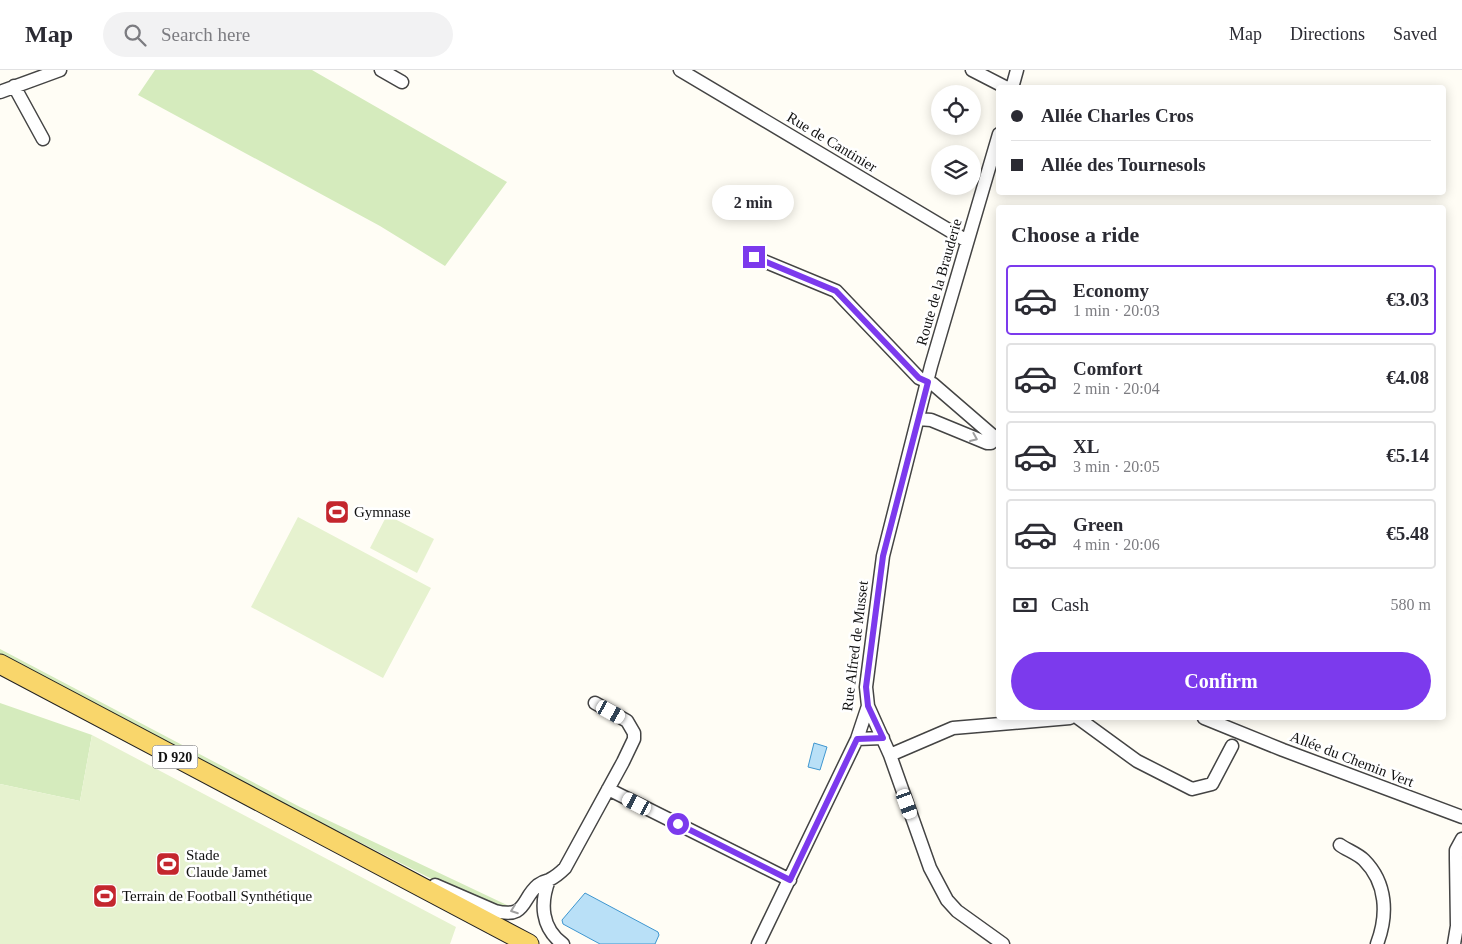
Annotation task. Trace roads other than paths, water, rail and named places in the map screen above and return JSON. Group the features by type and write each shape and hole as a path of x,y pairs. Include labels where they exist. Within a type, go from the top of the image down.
{"main road":[{"name":"D 920","path":"0,664 529,944"}],"street":[{"path":"0,92 60,70"},
{"path":"381,70 402,82"},
{"name":"Rue de Cantinier","path":"680,70 967,241"},
{"path":"972,70 1002,85"},
{"path":"1013,85 1017,70"},
{"path":"14,86 43,139"},
{"name":"Route de la Brauderie","path":"883,556 967,241 993,174 996,154"},
{"path":"754,257 836,291 919,378 933,384 996,436"},
{"path":"947,426 960,415 957,405"},
{"path":"918,419 931,420 987,443 996,439"},
{"name":"Rue Alfred de Musset","path":"758,944 857,739 868,706 866,687 883,556"},
{"path":"350,849 502,913 514,912 520,908 539,884 561,872 569,863 631,746 634,733 627,721 594,703"},
{"path":"868,706 890,755 930,868 948,900 957,911 1003,944"},
{"path":"890,755 953,728 1047,720"},
{"path":"1081,720 1137,761 1192,790 1212,784 1232,746"},
{"name":"Allée du Chemin Vert","path":"1209,720 1283,750 1462,817"},
{"path":"857,739 883,738"},
{"path":"608,789 790,880"},
{"path":"1454,944 1457,926 1456,850 1462,839"},
{"path":"1340,845 1363,858 1374,874 1383,894 1385,912 1383,929 1377,944"},
{"path":"549,880 544,899 545,920 549,930 563,944"}],"water":[{"path":"814,743 827,747 820,770 808,767"},
{"path":"585,893 658,932 659,935 655,944 600,944 563,924 562,920"}],"place":[{"name":"Gymnase","path":"337,512"},
{"name":"Stade Claude Jamet","path":"168,864"},
{"name":"Terrain de Football Synthétique","path":"105,896"}]}
